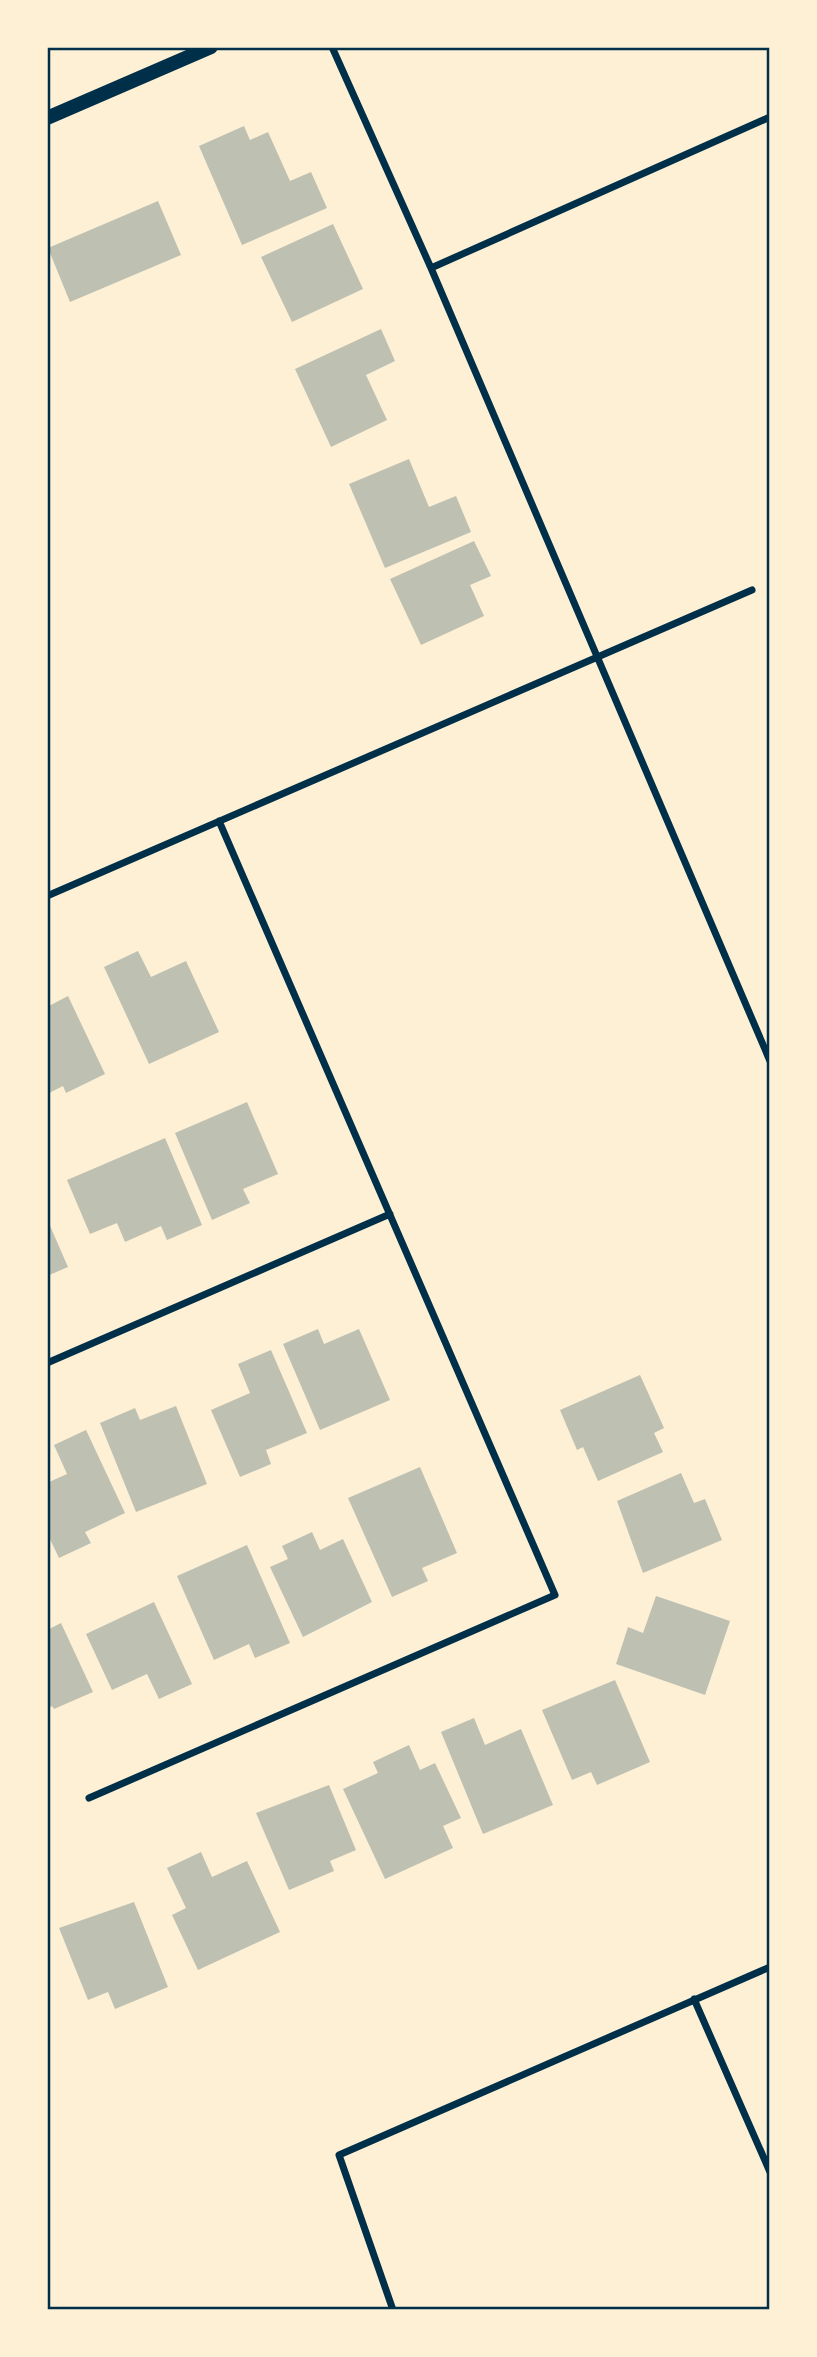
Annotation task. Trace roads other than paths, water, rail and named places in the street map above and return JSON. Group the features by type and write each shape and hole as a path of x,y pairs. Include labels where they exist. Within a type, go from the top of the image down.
{"main road":[{"path":"47,118 211,47"}],"street":[{"path":"332,47 768,1050 770,1061"},
{"path":"430,268 770,117"},
{"path":"47,896 752,590"},
{"path":"89,1798 555,1595 219,821"},
{"path":"47,1363 390,1214"},
{"path":"393,2310 339,2155 770,1967"},
{"path":"694,1999 770,2172"}]}
